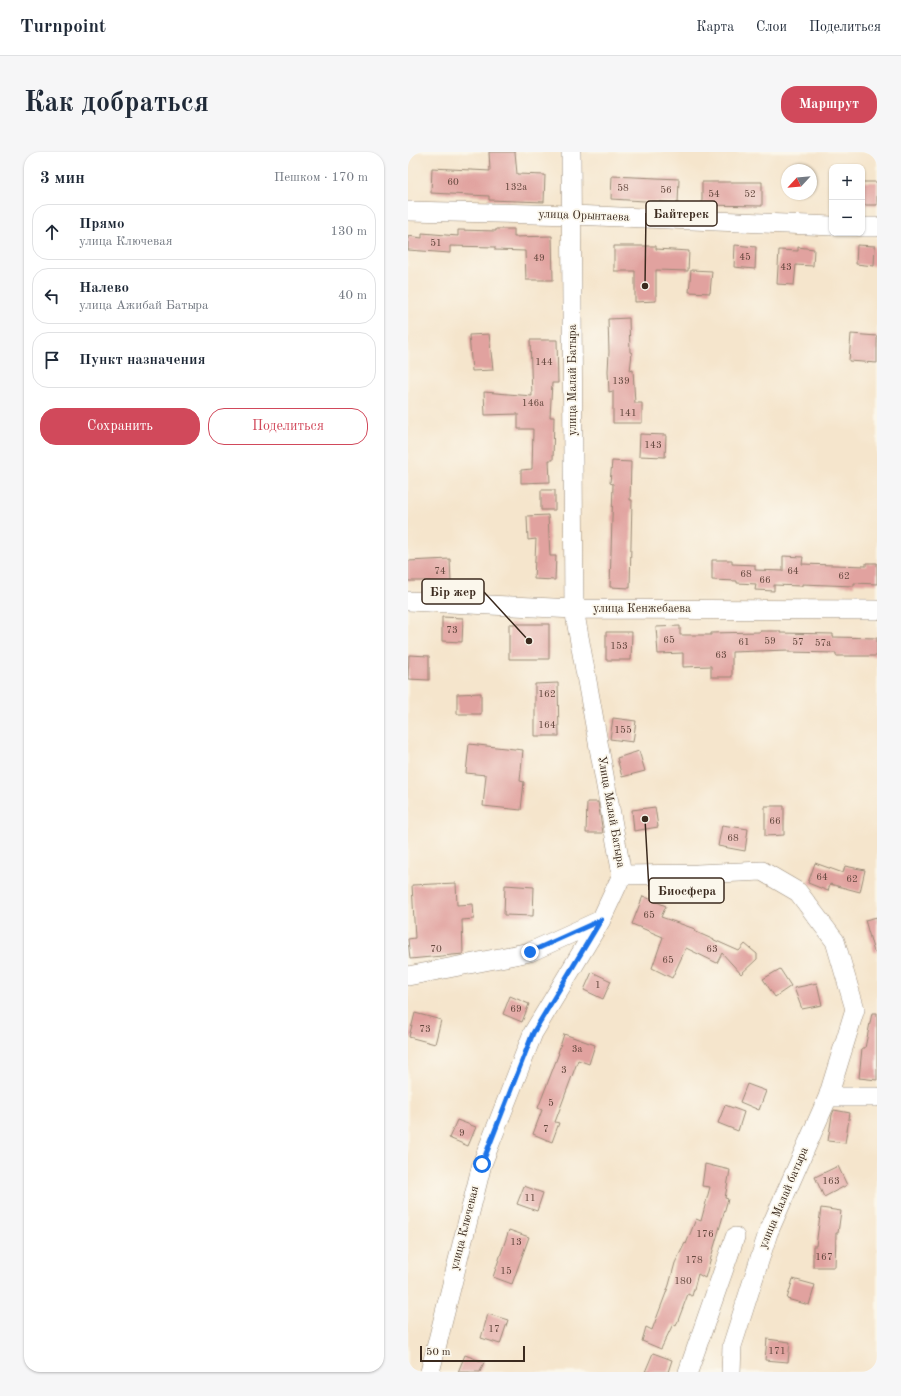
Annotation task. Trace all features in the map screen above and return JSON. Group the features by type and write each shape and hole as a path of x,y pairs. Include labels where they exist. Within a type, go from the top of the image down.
{"street":[{"name":"улица Малай Батыра","path":"571,152 573,215 574,609"},
{"name":"улица Орынтаева","path":"408,211 573,215 829,226"},
{"path":"865,227 877,227"},
{"name":"улица Кенжебаева","path":"408,601 574,609 877,610"},
{"name":"Улица Малай Батыра","path":"574,609 622,875 762,871 798,892 835,941 855,1009 828,1097"},
{"name":"улица Ключевая","path":"430,1372 482,1164 533,1033 601,920 622,875"},
{"path":"408,976 530,952 601,920"},
{"path":"828,1097 877,1097"},
{"name":"улица Малай батыра","path":"730,1372 732,1346 768,1233 828,1097"},
{"path":"688,1372 735,1237"}],"building":[{"path":"489,152 515,152 517,174 545,175 544,202 489,200 489,196 431,193 432,168 490,171"},
{"path":"612,176 679,179 678,203 611,199"},
{"path":"702,182 762,182 762,206 702,205"},
{"path":"865,182 877,182 877,205 865,205"},
{"path":"496,229 514,229 514,237 552,236 553,280 526,280 525,251 495,250 495,247 450,246 450,253 408,250 408,236 422,238 422,233 458,236 458,230 496,231"},
{"path":"735,245 756,247 755,269 734,267"},
{"path":"857,245 875,246 874,266 856,264"},
{"path":"614,246 656,246 656,249 689,251 688,271 656,270 656,301 635,302 635,271 614,271"},
{"path":"798,247 814,249 813,266 796,265 794,285 777,284 779,250 798,251"},
{"path":"691,270 712,271 710,293 689,292"},
{"path":"629,318 630,352 632,353 630,371 633,370 635,403 642,403 642,423 613,423 613,391 609,392 608,319"},
{"path":"489,334 493,370 472,371 469,335"},
{"path":"851,334 877,336 877,363 849,361"},
{"path":"530,340 557,340 558,383 552,383 550,417 554,417 553,460 549,460 550,482 521,483 521,470 532,469 533,429 518,429 518,414 485,415 484,392 532,396"},
{"path":"640,434 666,435 665,457 639,456"},
{"path":"612,461 631,462 630,500 632,500 630,588 610,587 613,484 610,483"},
{"path":"541,490 555,490 555,510 541,510"},
{"path":"548,515 550,556 556,556 555,580 534,579 536,539 528,540 527,516"},
{"path":"783,556 803,557 802,564 866,566 866,563 877,563 877,584 854,583 854,586 802,584 802,586 774,585 774,591 755,590 756,584 737,583 737,581 712,580 712,560 732,560 732,564 755,565 755,570 783,571"},
{"path":"450,559 451,583 430,584 430,581 408,581 408,561"},
{"path":"442,617 463,618 462,642 442,641"},
{"path":"509,624 549,624 549,659 509,659"},
{"path":"680,626 680,635 711,635 711,633 780,631 780,633 833,634 833,637 877,638 877,656 836,656 836,653 788,652 788,650 732,652 732,677 711,677 711,666 683,667 683,653 658,654 656,627"},
{"path":"606,632 632,632 631,660 606,660"},
{"path":"409,655 429,656 429,680 408,679"},
{"path":"558,683 559,736 535,736 535,684"},
{"path":"481,693 481,714 457,714 457,694"},
{"path":"613,718 636,721 633,742 610,739"},
{"path":"469,744 523,750 520,781 524,782 521,810 483,806 486,775 466,773"},
{"path":"639,751 645,771 622,777 617,758"},
{"path":"587,802 598,802 603,833 586,833"},
{"path":"765,806 784,806 784,835 765,836"},
{"path":"655,807 658,827 634,831 632,810"},
{"path":"722,825 748,829 745,851 718,846"},
{"path":"815,863 843,873 845,866 865,870 860,892 830,884 828,891 808,883"},
{"path":"456,883 457,905 473,904 474,919 462,920 463,954 410,959 408,939 415,938 412,885"},
{"path":"505,885 534,887 533,916 504,915"},
{"path":"643,896 666,906 661,917 695,929 694,931 739,951 745,944 757,954 757,959 741,974 722,953 717,963 686,948 672,978 652,968 663,937 632,924"},
{"path":"877,917 877,952 874,952 865,920"},
{"path":"780,969 791,986 775,997 763,979"},
{"path":"592,972 611,981 603,999 584,990"},
{"path":"817,983 822,1005 802,1009 794,988"},
{"path":"510,996 529,1004 522,1022 503,1014"},
{"path":"415,1013 441,1020 435,1044 409,1037"},
{"path":"872,1013 877,1013 877,1080 859,1078 862,1048 865,1048"},
{"path":"564,1034 595,1045 589,1064 578,1060 555,1122 559,1123 552,1142 533,1134 542,1110 538,1108 559,1053"},
{"path":"747,1084 766,1091 759,1110 740,1102"},
{"path":"725,1105 744,1112 738,1131 718,1123"},
{"path":"834,1110 850,1113 845,1143 828,1141"},
{"path":"457,1120 476,1127 468,1146 449,1138"},
{"path":"705,1164 730,1170 725,1198 728,1199 705,1278 698,1274 692,1296 688,1294 676,1326 673,1324 661,1349 642,1341 646,1327 652,1330 669,1285 675,1263 685,1243 686,1244 696,1219 701,1221 710,1187 702,1186"},
{"path":"838,1166 847,1185 824,1197 815,1177"},
{"path":"524,1186 543,1193 537,1211 517,1204"},
{"path":"821,1208 841,1211 838,1233 836,1233 835,1267 813,1267 813,1246 816,1246"},
{"path":"509,1230 529,1237 512,1284 493,1277"},
{"path":"793,1279 815,1285 809,1305 787,1299"},
{"path":"488,1314 508,1320 500,1344 481,1338"},
{"path":"767,1339 790,1342 788,1362 765,1360"},
{"path":"653,1353 672,1360 668,1372 645,1372"},
{"path":"465,1355 484,1362 480,1372 458,1372"}],"place":[{"name":"Байтерек","path":"645,286"},
{"name":"Бір жер","path":"529,641"},
{"name":"Биосфера","path":"645,819"}],"route":[{"path":"482,1164 533,1033 601,920 530,952"}]}
